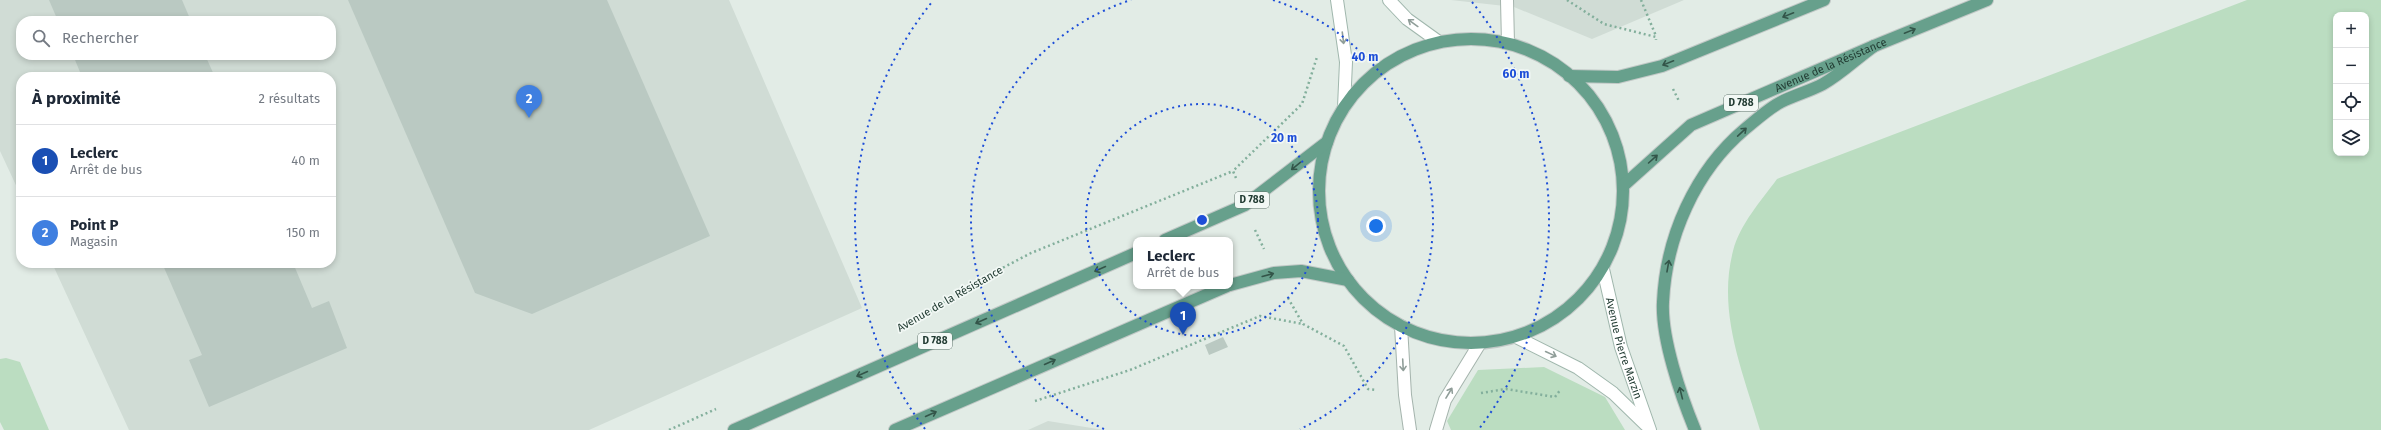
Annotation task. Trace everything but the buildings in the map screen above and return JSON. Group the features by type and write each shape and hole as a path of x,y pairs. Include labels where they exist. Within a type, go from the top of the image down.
{"main road":[{"path":"1337,0 1346,62 1344,107"},
{"path":"1389,0 1407,18 1439,42"},
{"path":"1507,0 1508,43"},
{"path":"1570,76 1618,77 1662,66 1824,0"},
{"name":"Avenue de la Résistance","path":"1624,185 1691,125 1874,46 1987,0"},
{"path":"1474,39 1508,43 1540,56 1570,76 1582,86 1606,119 1615,140 1624,185 1622,219 1616,241 1604,269 1593,285 1568,309 1551,321 1516,337 1480,343 1440,340 1401,326 1364,298 1348,280 1337,263 1323,224 1319,183 1327,142 1344,107 1356,91 1385,65 1402,55 1439,42 1474,39"},
{"path":"1695,430 1684,404 1666,333 1663,302 1674,238 1689,199 1714,159 1744,130 1779,103 1823,84 1874,46"},
{"name":"D 788","path":"1172,237 1245,205 1327,142"},
{"name":"D 788","path":"734,430 1133,254"},
{"name":"Avenue Pierre Marzin","path":"1604,269 1621,347 1649,429"},
{"path":"1233,284 1274,273 1301,271 1348,280"},
{"path":"896,430 1220,289"},
{"path":"1401,326 1405,395 1410,430"},
{"name":"Avenue Pierre Marzin","path":"1516,337 1578,368 1613,393 1649,429"},
{"path":"1436,430 1445,400 1480,343"}],"path":[{"path":"1567,0 1604,24 1656,36"},
{"path":"1641,0 1656,36 1662,66 1691,125"},
{"path":"1303,324 1274,273 1245,205 1233,171 1302,104 1325,32 1341,22"},
{"name":"Avenue de la Résistance","path":"924,315 968,286 1031,253 1233,171"},
{"path":"1031,402 1130,370 1260,316 1303,324 1344,346 1368,389 1405,395"},
{"path":"1445,400 1506,389 1555,396 1578,368"},
{"path":"668,430 722,406"}],"shaded area":[{"path":"0,0 729,0 862,308 589,430 129,430 54,268 336,268 336,72 16,72 16,185 0,151"},
{"path":"1451,0 1684,0 1592,39 1514,7"},
{"path":"1048,421 1104,430 1028,430"}],"green space":[{"path":"2247,0 2381,0 2381,430 1760,430 1734,342 1728,297 1729,274 1733,251 1741,231 1752,213 1777,179"},
{"path":"6,358 20,362 49,430 4,430 0,422 0,359"},
{"path":"1544,367 1605,397 1625,430 1451,430 1447,421 1478,370"}],"place":[{"name":"Point P","path":"529,118"},
{"name":"Leclerc","path":"1183,335"}]}
